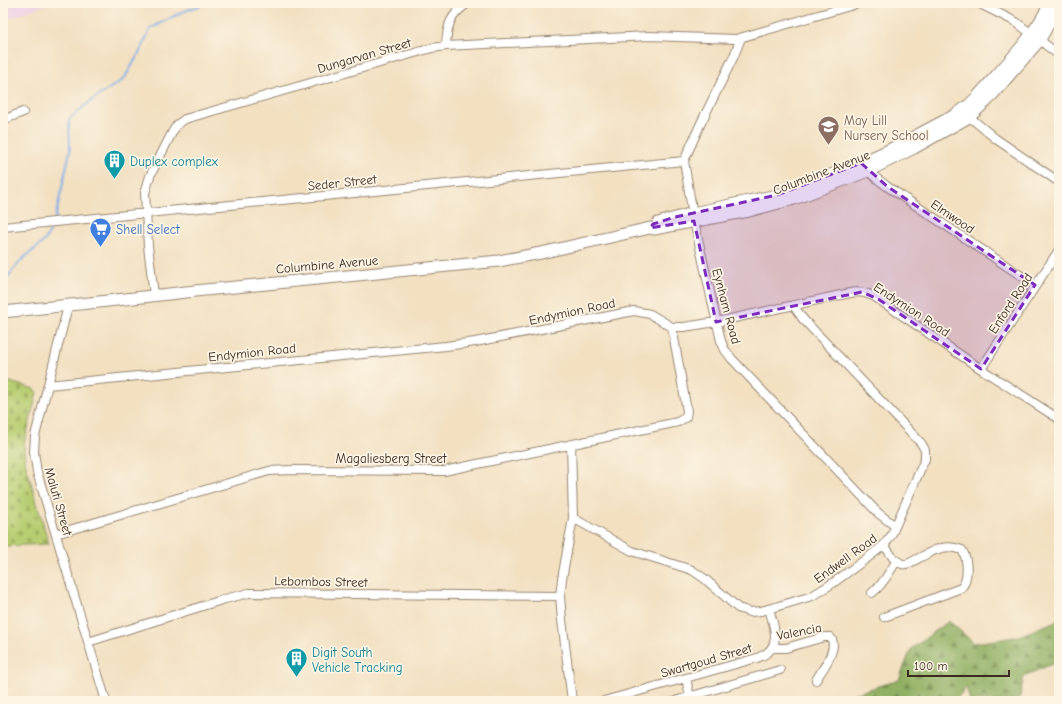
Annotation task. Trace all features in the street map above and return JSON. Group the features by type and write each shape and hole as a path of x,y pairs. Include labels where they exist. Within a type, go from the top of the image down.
{"main road":[{"name":"Columbine Avenue","path":"1035,37 1050,3"},
{"name":"Columbine Avenue","path":"3,312 68,306 154,295 499,261 534,255 650,228 653,224 778,199 864,167 901,145 966,113 977,97 1035,37 1059,6"}],"street":[{"path":"446,46 447,32 451,18 468,3"},
{"name":"Dungarvan Street","path":"154,295 145,193 150,176 173,131 182,121 191,117 411,54 446,46 649,36 729,39 741,38 860,3"},
{"path":"978,3 1016,22 1059,55"},
{"path":"684,161 734,56 741,38"},
{"path":"3,120 23,112"},
{"path":"966,113 996,139 1059,182"},
{"name":"Seder Street","path":"3,227 684,161"},
{"name":"Eynham Road","path":"684,161 716,322 723,346 732,359 878,513 895,526"},
{"name":"Elmwood","path":"864,167 888,187 1035,285"},
{"name":"Enford Road","path":"981,368 1059,250"},
{"name":"Endymion Road","path":"48,385 446,346 476,342 634,311 650,314 672,327 684,327 716,322 850,293 862,292 868,293 1059,418"},
{"name":"Endwell Road","path":"573,518 632,551 692,570 742,610 750,612 769,609 800,600 823,590 884,544 891,536 925,459 926,453 923,446 793,305"},
{"name":"Maluti Street","path":"68,306 38,423 34,452 38,472 106,701"},
{"name":"Magaliesberg Street","path":"56,534 273,471 444,471 678,422 686,417 687,411 672,327"},
{"path":"571,444 573,518 560,596 572,701"},
{"path":"884,544 897,562 902,564 907,564 940,548 956,547 962,550 965,557 965,582 960,588 884,617"},
{"path":"872,593 884,582 897,562"},
{"name":"Lebombos Street","path":"88,642 225,599 249,594 560,596"},
{"path":"769,609 776,634 772,648"},
{"name":"Valencia","path":"772,648 786,648 824,637 830,637 833,641 833,648 816,680"},
{"name":"Swartgoud Street","path":"604,701 757,658 765,655 772,648"},
{"path":"675,701 780,670"},
{"path":"686,678 690,697"}],"highlighted area":[{"path":"861,163 888,187 1035,285 981,369 878,299 862,292 716,322 694,221 650,228 653,224 675,217 777,195"}],"shaded area":[{"path":"3,3 50,3 3,21"}],"green space":[{"path":"3,380 34,389 37,393 24,444 25,462 49,544 3,546"},
{"path":"1059,620 1059,661 1024,676 1019,701 970,701 966,687 955,701 836,701 847,696 899,680 911,649 949,621 974,643 1016,637"}],"waterway":[{"path":"55,219 70,151 69,119 92,100 124,79 142,48 150,29 182,12 207,3"},
{"path":"3,285 19,263 45,240 53,224"}],"place":[{"name":"May Lill Nursery School","path":"829,146"},
{"name":"Duplex complex","path":"114,180"},
{"name":"Shell Select","path":"101,248"},
{"name":"Digit South Vehicle Tracking","path":"297,678"}]}
